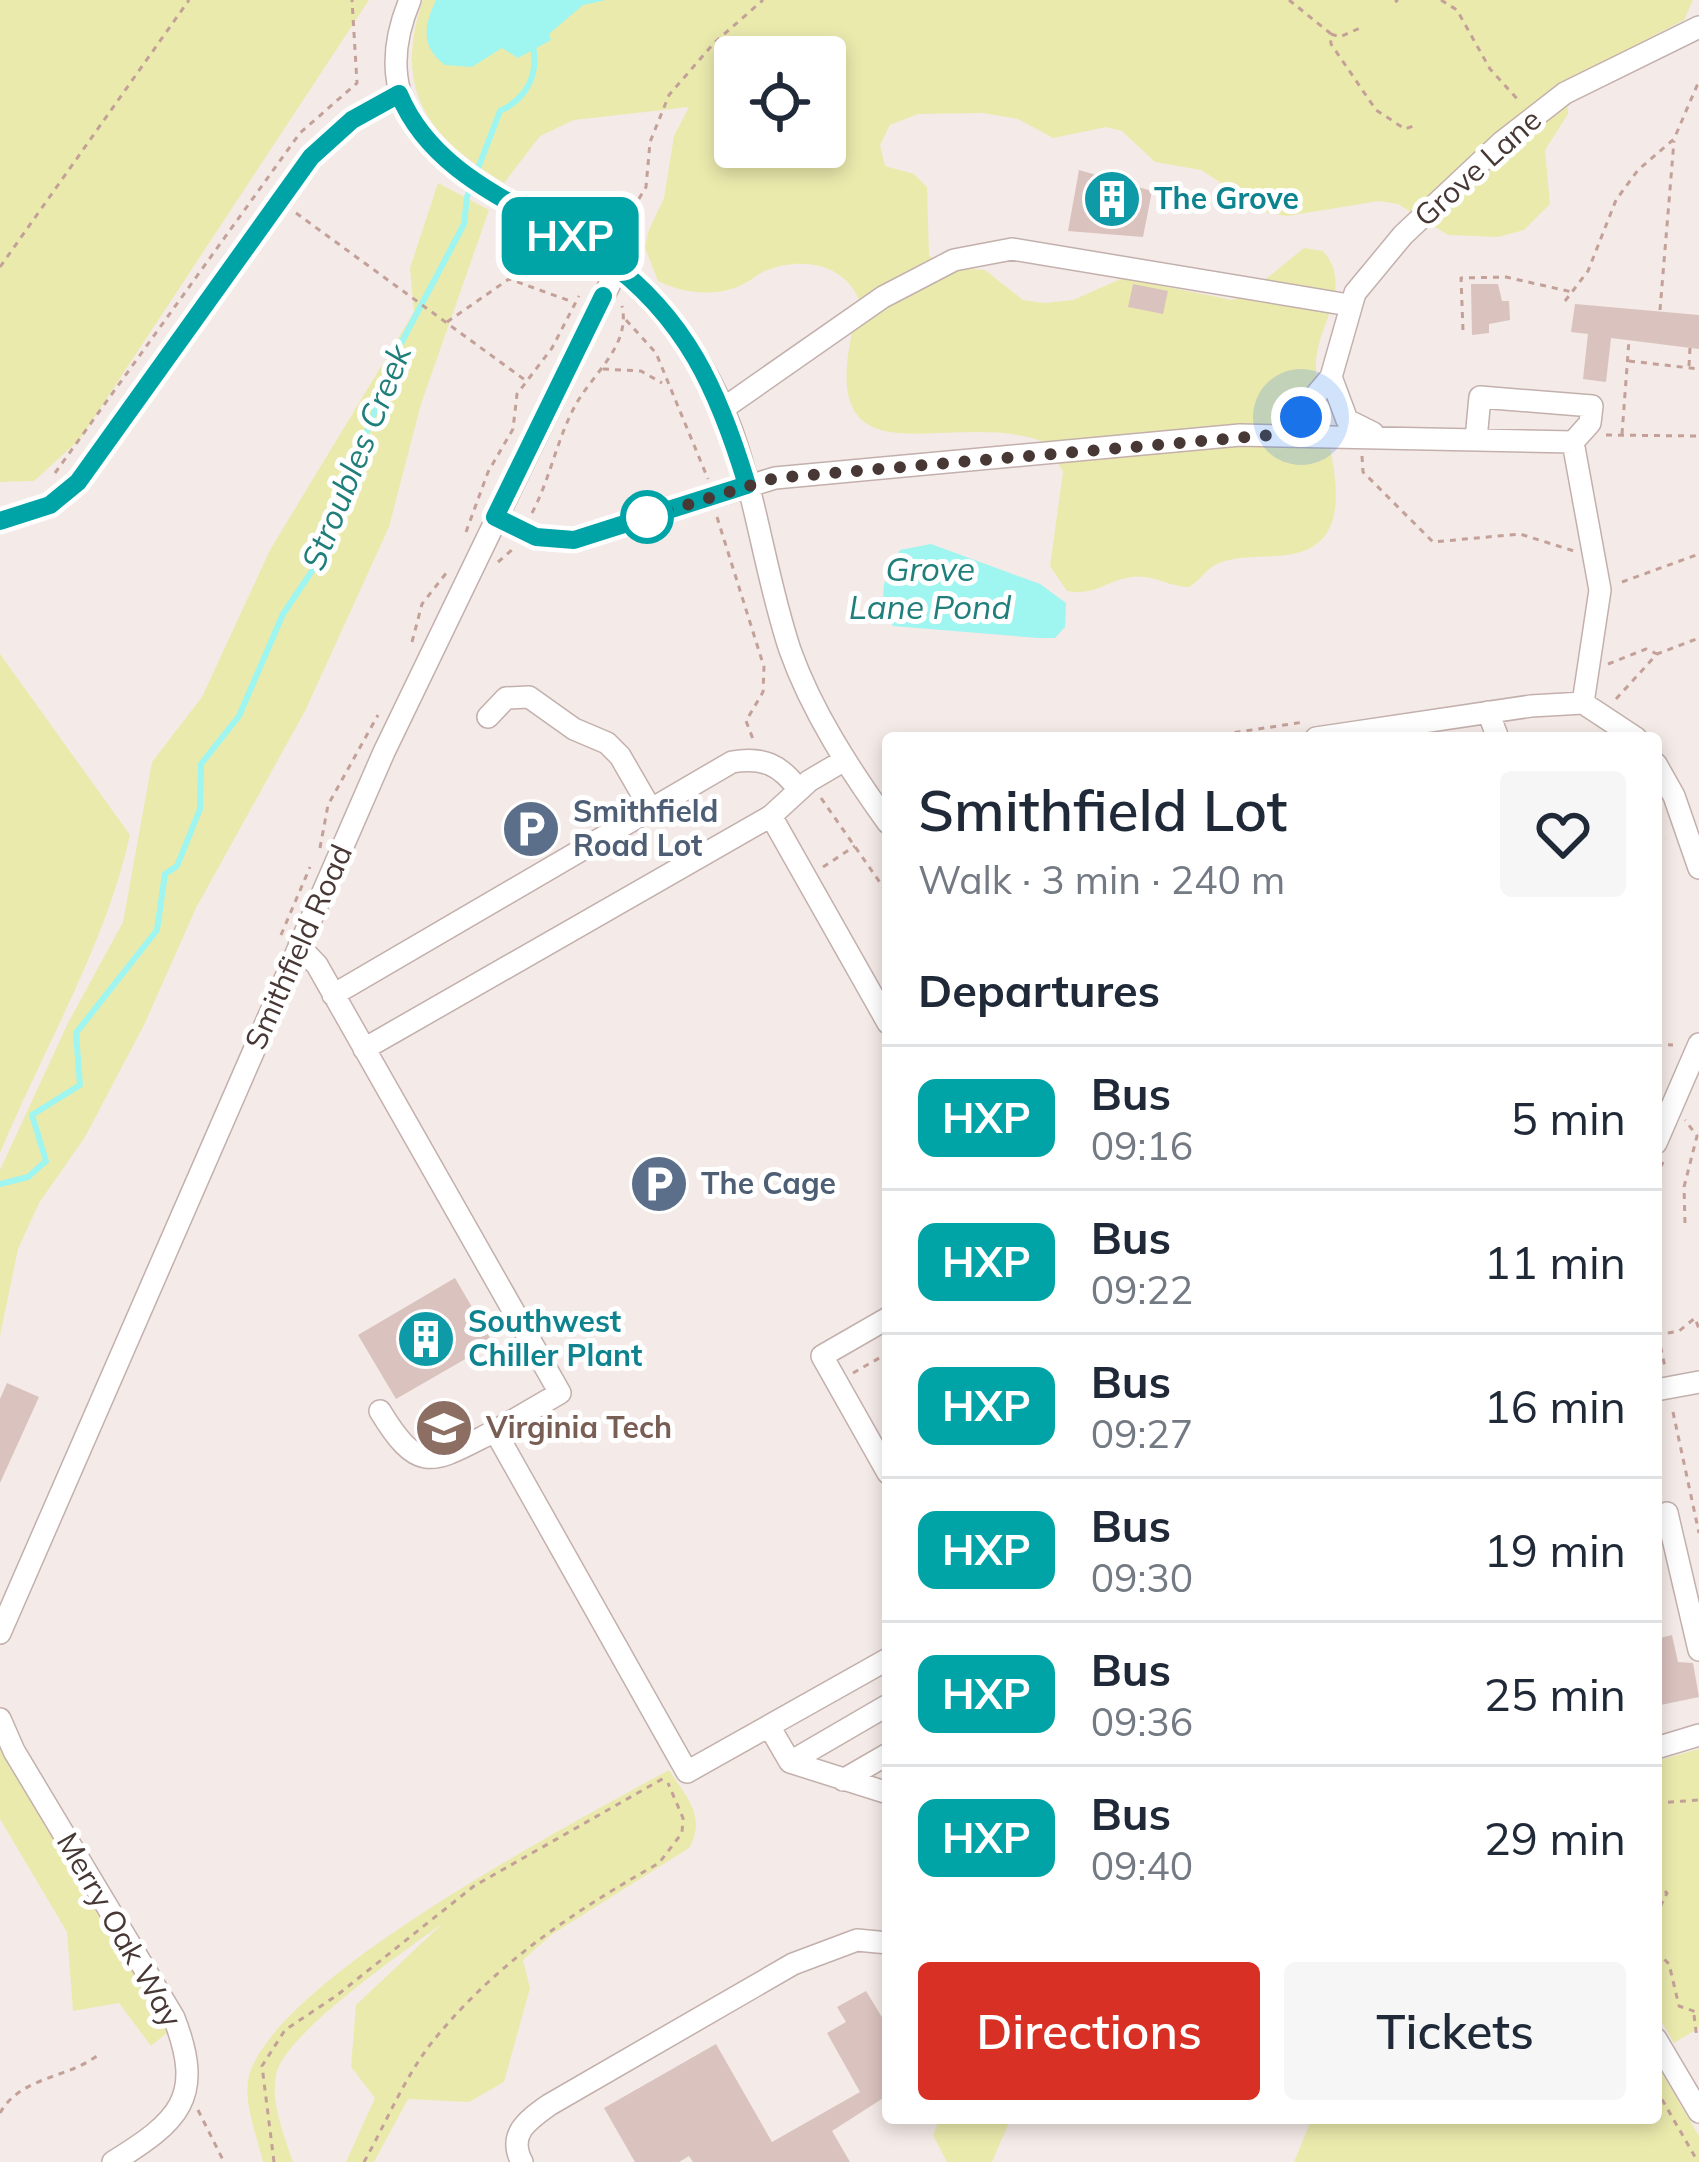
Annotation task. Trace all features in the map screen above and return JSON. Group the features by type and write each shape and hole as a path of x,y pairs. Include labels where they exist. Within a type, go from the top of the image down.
{"street":[{"path":"410,0 398,40 399,94 412,126 463,174 614,259 708,372 747,485 791,652 843,761 882,816"},
{"name":"Grove Lane","path":"1283,434 1331,377 1349,305 1360,284 1403,236 1533,116 1618,62 1699,27"},
{"path":"0,521 50,505 78,482 311,157 352,120 399,94"},
{"path":"724,408 883,297 954,260 1012,249 1349,305"},
{"name":"Smithfield Road","path":"0,1633 299,946 614,259"},
{"path":"1331,377 1347,420 1385,437"},
{"path":"1476,440 1480,398 1592,406 1585,441 1600,590 1593,708"},
{"path":"495,517 536,537 574,540 747,485 1138,443 1283,434 1585,441"},
{"path":"488,717 506,698 529,697 574,730 607,742 620,755 650,808"},
{"path":"1317,729 1488,712 1593,708 1627,732"},
{"path":"1488,712 1496,732"},
{"path":"333,995 732,762 748,760 780,768 808,791"},
{"path":"364,1049 771,816 843,761"},
{"path":"1662,775 1699,868"},
{"path":"771,816 882,1013"},
{"path":"299,946 333,995 560,1393 438,1460 420,1459 406,1451 380,1411"},
{"path":"1662,1131 1699,1044"},
{"path":"1662,1093 1675,1105"},
{"path":"882,1321 822,1356 882,1462"},
{"path":"1662,1380 1699,1382"},
{"path":"495,1431 687,1772 882,1662"},
{"path":"1667,1513 1699,1650"},
{"path":"790,1762 882,1708"},
{"name":"Merry Oak Way","path":"0,1719 14,1751 174,2018 187,2051 187,2088"},
{"path":"769,1726 790,1762 882,1791"},
{"path":"1662,1746 1699,1735"},
{"path":"843,1780 882,1757"},
{"path":"522,2162 515,2145 519,2131 549,2105 793,1964 857,1940 882,1942"},
{"path":"1662,2049 1698,2106"},
{"path":"112,2162 149,2139 180,2109 187,2088"}],"path":[{"path":"0,267 189,0"},
{"path":"46,481 300,133 357,83 352,0"},
{"path":"614,259 646,187 650,142 669,95 714,44 763,0"},
{"path":"1289,0 1340,38 1362,27"},
{"path":"1442,0 1457,10 1490,69 1533,116"},
{"path":"1330,33 1331,44 1376,110 1397,127 1416,125"},
{"path":"1660,310 1674,139 1699,81"},
{"path":"1565,302 1616,200 1638,170 1674,139"},
{"path":"290,208 525,380"},
{"path":"1462,330 1460,278 1506,277 1574,292"},
{"path":"445,323 509,279 566,302 578,298 552,348 525,380 513,429 474,504 464,543"},
{"path":"622,306 625,319 649,340 665,386 690,426 710,485"},
{"path":"529,520 572,411 602,370 625,319"},
{"path":"1622,435 1629,340"},
{"path":"1688,368 1690,347"},
{"path":"1628,361 1699,369"},
{"path":"602,370 640,371 665,386"},
{"path":"1585,441 1622,435 1699,436"},
{"path":"1360,436 1363,472 1433,542 1520,534 1576,551"},
{"path":"715,509 764,667 763,692 746,728 766,745"},
{"path":"1573,534 1577,565"},
{"path":"486,562 503,561 517,542"},
{"path":"1614,580 1699,554"},
{"path":"1593,708 1657,653 1699,638"},
{"path":"1278,732 1317,729"},
{"path":"808,791 882,885"},
{"path":"827,864 855,846"},
{"path":"1662,1044 1672,1045"},
{"path":"1675,1105 1697,1136 1684,1187 1685,1223"},
{"path":"1662,1334 1679,1331 1695,1318 1699,1329"},
{"path":"1673,1412 1699,1533"},
{"path":"274,2162 262,2066 285,2030 336,1996 474,1886 676,1772"},
{"path":"364,2162 431,2043 492,1978 518,1952 658,1863 674,1847 683,1818 665,1778"},
{"path":"1662,1803 1699,1800"},
{"path":"1662,1957 1669,1964 1676,1999 1696,2013 1698,2038 1682,2048"},
{"path":"0,2113 2,2106 41,2078 84,2065 98,2055"},
{"path":"187,2088 224,2162"},
{"path":"1662,2099 1698,2162"}],"shaded area":[{"path":"0,0 369,0 80,439 34,481 0,482"},
{"path":"423,0 1693,0 1684,20 1566,82 1568,114 1545,150 1550,204 1524,230 1498,237 1448,235 1398,204 1379,201 1287,216 1268,213 1201,170 1155,162 1122,131 1106,127 1053,138 1018,119 983,113 918,114 890,125 880,145 885,166 914,174 927,187 929,256 950,267 985,270 1023,300 1073,300 1123,278 1232,300 1245,296 1304,248 1323,251 1335,279 1316,365 1335,479 1332,522 1312,547 1217,564 1189,587 1140,577 1094,590 1067,591 1050,566 1063,472 1047,443 1008,434 895,432 867,424 851,403 847,364 860,302 833,271 807,264 779,266 740,286 713,292 694,292 658,281 645,248 664,198 674,136 689,107 574,120 540,136 504,183 477,166 437,129 423,108 412,60"},
{"path":"438,183 489,210 421,404 389,527 305,711 196,908 145,1023 85,1137 39,1203 18,1249 0,1336 0,1170 68,1023 123,922 152,762 202,697 270,550 414,312 410,268"},
{"path":"0,654 130,835 89,957 0,1153"},
{"path":"0,1749 124,1948 168,2032 151,2046 119,2003 73,2011 67,1932 0,1819"},
{"path":"1699,1749 1699,2028 1674,2043 1662,2022 1662,1759"},
{"path":"669,1770 695,1816 689,1848 551,1935 523,1960 530,1988 504,2082 469,2102 408,2099 374,2162 346,2162 375,2098 351,2067 356,2005 443,1923 325,2013 286,2054 277,2071 275,2093 293,2162 263,2162 249,2105 250,2072 274,2033 317,1990 437,1904"},
{"path":"1662,2073 1699,2136 1699,2162 1294,2162 1310,2124 1662,2124"},
{"path":"938,2124 1008,2124 992,2162 947,2162 933,2135"}],"water":[{"path":"436,0 606,0 583,5 549,34 551,40 518,58 502,48 472,67 445,65 431,50 427,27"},
{"name":"Grove Lane Pond","path":"931,544 1040,584 1066,603 1065,627 1055,638 1038,638 893,626 883,596 889,569 900,550"}],"building":[{"name":"The Grove","path":"1079,170 1152,191 1143,237 1068,231"},
{"path":"1133,284 1168,291 1163,314 1128,307"},
{"path":"1471,284 1498,284 1502,301 1509,301 1510,320 1489,324 1489,333 1472,335"},
{"path":"1575,304 1699,315 1699,349 1611,338 1606,382 1583,379 1588,334 1571,332"},
{"name":"Southwest Chiller Plant","path":"455,1278 493,1343 396,1399 358,1335"},
{"path":"7,1383 39,1397 0,1483 0,1399"},
{"path":"1672,1635 1678,1662 1693,1663 1699,1697 1662,1705 1662,1638"},
{"path":"866,1991 882,2017 882,2099 832,2131 850,2162 693,2162 689,2156 679,2162 635,2162 604,2108 716,2044 772,2142 860,2092 827,2033 846,2022 837,2007"}],"waterway":[{"name":"Stroubles Creek","path":"0,1184 28,1177 46,1161 32,1115 80,1085 76,1033 157,930 165,874 177,866 200,809 201,764 239,716 283,614 318,562 398,349 464,224 467,197 500,111 518,99 533,74 532,42"}],"bus line":[{"name":"HXP","path":"0,521 50,505 78,482 311,157 367,109 399,94 412,126 445,160 617,269 679,333 708,372 724,408 747,485 574,540 551,541 495,517 603,296"}],"place":[{"name":"The Grove","path":"1112,199"},
{"name":"Smithfield Road Lot","path":"531,829"},
{"name":"The Cage","path":"659,1184"},
{"name":"Southwest Chiller Plant","path":"426,1339"},
{"name":"Virginia Tech","path":"444,1428"}],"route":[{"path":"647,517 775,478 1283,434 1301,417"}]}
